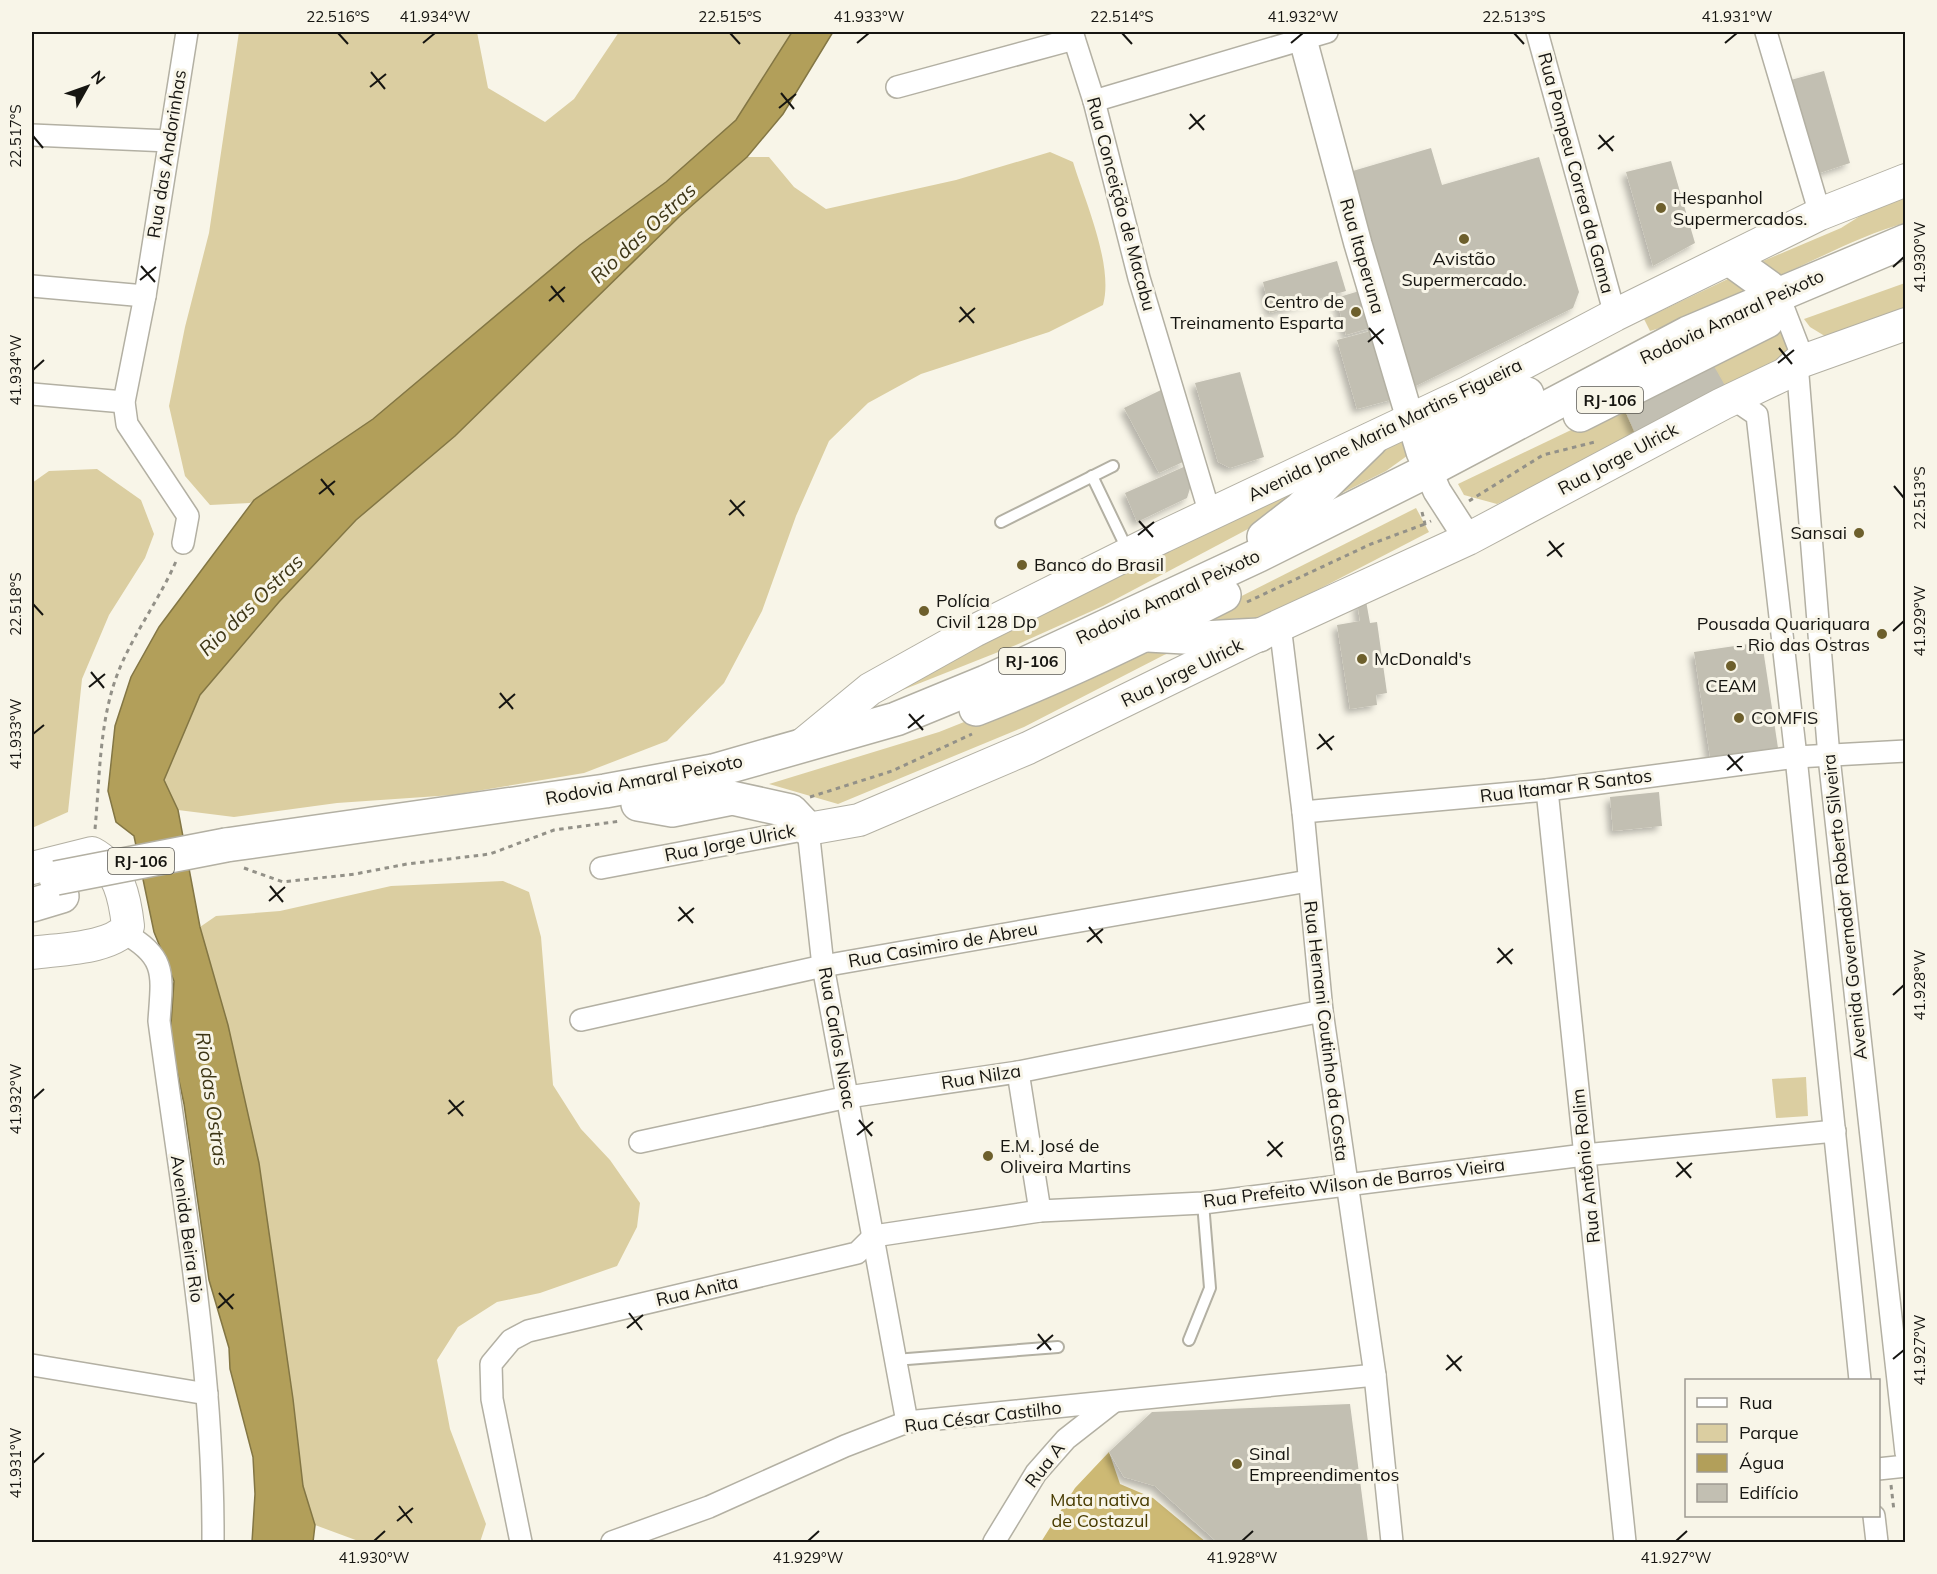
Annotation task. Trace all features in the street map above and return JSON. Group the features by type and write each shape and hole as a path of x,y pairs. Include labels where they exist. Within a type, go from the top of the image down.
{"highway":[{"name":"Rodovia Amaral Peixoto","path":"228,854 638,804 712,790 907,736 1029,689 1146,635 1433,494 1781,303 1905,241"},
{"path":"1731,260 1781,303"},
{"name":"Rodovia Amaral Peixoto","path":"1433,494 1436,440 1590,364 1635,346 1688,333 1905,265"},
{"path":"1200,582 1276,529 1371,440"},
{"name":"Rodovia Amaral Peixoto","path":"42,886 713,771 896,719 986,682 1200,582 1433,494"},
{"path":"1146,635 1202,638 1270,630"},
{"path":"638,804 672,810 732,798 768,804 791,811 808,829"}],"main road":[{"name":"Avenida Jane Maria Martins Figueira","path":"802,745 870,689 974,631 1210,514 1371,440 1615,315 1731,260 1820,214 1905,180"},
{"name":"Rua Jorge Ulrick","path":"808,829 859,820 1028,748 1270,630 1468,539 1722,404 1735,400 1785,374 1797,363 1905,324"},
{"path":"870,689 896,719"},
{"path":"32,953 112,941 124,933 128,926 123,895 108,865 92,853 42,886"}],"street":[{"name":"Rua das Andorinhas","path":"183,543 188,516 127,424 124,402 145,296 187,32"},
{"name":"Rua Pompeu Correa da Gama","path":"1537,32 1615,315"},
{"path":"1766,32 1820,214"},
{"path":"1094,101 1310,34"},
{"name":"Rua Itaperuna","path":"1310,34 1358,244 1433,494 1468,539"},
{"path":"897,87 1073,35"},
{"name":"Rua Conceição de Macabu","path":"1073,35 1094,101 1139,278 1210,514"},
{"path":"32,135 168,141"},
{"path":"32,286 145,296"},
{"name":"Avenida Governador Roberto Silveira","path":"1781,303 1802,356 1797,363 1829,757 1905,1453"},
{"path":"32,394 124,402"},
{"name":"Avenida Governador Roberto Silveira","path":"1735,400 1757,415 1796,757 1860,1379"},
{"name":"Rua Hernani Coutinho da Costa","path":"1270,630 1303,812 1322,1011 1375,1375 1392,1542"},
{"name":"Rua Itamar R Santos","path":"1303,812 1547,790 1796,757 1829,757 1905,751"},
{"name":"Rua Antônio Rolim","path":"1547,790 1625,1542"},
{"name":"Rua Jorge Ulrick","path":"601,868 808,829"},
{"name":"Rua Carlos Nioac","path":"808,829 824,966 908,1422"},
{"name":"Rua Casimiro de Abreu","path":"581,1020 824,966 1308,881"},
{"name":"Avenida Beira Rio","path":"124,933 155,955 162,979 159,1021 199,1313 207,1394 213,1477 213,1542"},
{"name":"Rua Nilza","path":"640,1142 848,1097 1018,1072 1322,1011"},
{"path":"1018,1072 1040,1211"},
{"name":"Rua Prefeito Wilson de Barros Vieira","path":"874,1236 1040,1211 1203,1203 1584,1155 1835,1131"},
{"name":"Rua Anita","path":"521,1542 492,1399 491,1364 511,1340 528,1331 857,1253 874,1236"},
{"path":"32,1365 207,1394"},
{"name":"Rua César Castilho","path":"612,1542 710,1507 845,1446 908,1422 1375,1375"},
{"name":"Rua A","path":"994,1542 1036,1473 1066,1439 1112,1402"},
{"path":"1880,1469 1905,1466"},
{"path":"1874,1517 1877,1542"}],"lane":[{"path":"1001,522 1113,466"},
{"path":"1092,476 1129,554"},
{"path":"1189,1340 1210,1288 1203,1203"},
{"path":"895,1360 1058,1347"}],"path":[{"path":"1433,494 1543,455 1600,441"},
{"path":"1433,494 1425,524 1425,518 1433,494"},
{"path":"92,853 105,720 119,670 167,583 183,543"}],"green space":[{"path":"239,32 477,32 488,88 545,122 574,99 619,32 792,32 736,120 666,182 580,245 373,419 250,503 210,505 185,476 169,406 185,327 209,233"},
{"path":"1050,152 1073,162 1102,253 1105,272 1103,305 1049,332 921,374 868,403 829,441 796,516 762,611 724,683 667,741 584,773 453,795 337,803 234,817 178,810 164,780 200,695 279,602 356,520 455,436 680,216 747,157 769,157 794,187 826,209 956,180"},
{"path":"1905,194 1905,223 1857,240 1778,276 1763,261 1841,228 1884,201"},
{"path":"1730,278 1753,287 1699,316 1650,331 1644,319"},
{"path":"1905,283 1905,314 1828,338 1810,327 1804,319"},
{"path":"1787,327 1792,356 1638,439 1497,504 1464,495 1458,484"},
{"path":"1403,435 1411,453 1386,471 1330,499 1368,453"},
{"path":"97,469 141,500 154,534 145,558 109,615 82,679 68,812 32,828 32,483 49,471"},
{"path":"1313,482 1265,520 1103,606 1016,645 900,691 896,680 1278,493"},
{"path":"1416,508 1429,532 1265,617 1192,621"},
{"path":"1146,643 1195,643 1164,655 1024,727 838,804 769,784 939,732 1022,699"},
{"path":"503,881 529,892 541,937 553,1085 581,1129 610,1160 640,1203 637,1227 617,1266 540,1293 497,1302 458,1327 437,1360 450,1429 486,1524 480,1542 361,1542 315,1525 303,1486 293,1399 275,1285 200,927 216,916 280,911 391,886"},
{"path":"1806,1077 1808,1116 1776,1118 1772,1079"},
{"name":"Mata nativa de Costazul","path":"1109,1452 1120,1484 1153,1498 1206,1542 1041,1542 1075,1488"}],"water":[{"name":"Rio das Ostras","path":"792,32 833,32 783,114 747,157 680,216 455,436 356,520 279,602 200,695 164,780 178,810 200,927 228,1025 259,1163 293,1399 303,1486 315,1525 313,1542 252,1542 255,1494 253,1457 230,1369 229,1348 209,1280 184,1104 170,1038 174,981 154,932 134,836 116,822 108,791 115,726 131,677 159,627 254,500 373,419 580,245 666,182 736,120"}],"building":[{"path":"1824,71 1850,163 1814,175 1787,81"},
{"name":"Avistão Supermercado.","path":"1431,148 1442,185 1539,157 1579,292 1573,308 1416,386 1406,379 1346,173"},
{"name":"Hespanhol Supermercados.","path":"1671,161 1695,243 1653,266 1626,172"},
{"path":"1337,261 1346,291 1270,313 1263,282"},
{"name":"Centro de Treinamento Esparta","path":"1366,289 1377,326 1346,335 1336,298"},
{"path":"1378,329 1398,398 1357,409 1337,340"},
{"path":"1711,361 1727,389 1635,433 1622,404"},
{"path":"1240,372 1264,457 1230,468 1218,462 1195,383"},
{"path":"1161,390 1185,461 1159,473 1124,408"},
{"path":"1188,465 1192,482 1187,498 1137,522 1125,493"},
{"name":"McDonald's","path":"1366,601 1370,623 1377,622 1387,693 1376,695 1377,705 1350,709 1337,625 1360,621 1357,602"},
{"name":"COMFIS","path":"1762,642 1778,748 1710,757 1694,652"},
{"path":"1659,792 1662,826 1613,831 1610,797"},
{"name":"Sinal Empreendimentos","path":"1350,1404 1368,1542 1217,1542 1155,1486 1124,1477 1109,1452 1152,1412"}],"place":[{"name":"Hespanhol Supermercados.","path":"1661,208"},
{"name":"Avistão Supermercado.","path":"1464,239"},
{"name":"Centro de Treinamento Esparta","path":"1356,312"},
{"name":"Sansai","path":"1859,533"},
{"name":"Banco do Brasil","path":"1022,565"},
{"name":"Polícia Civil 128 Dp","path":"924,611"},
{"name":"Pousada Quariquara - Rio das Ostras","path":"1882,634"},
{"name":"McDonald's","path":"1362,659"},
{"name":"CEAM","path":"1731,666"},
{"name":"COMFIS","path":"1739,718"},
{"name":"E.M. José de Oliveira Martins","path":"988,1156"},
{"name":"Sinal Empreendimentos","path":"1237,1464"}]}
